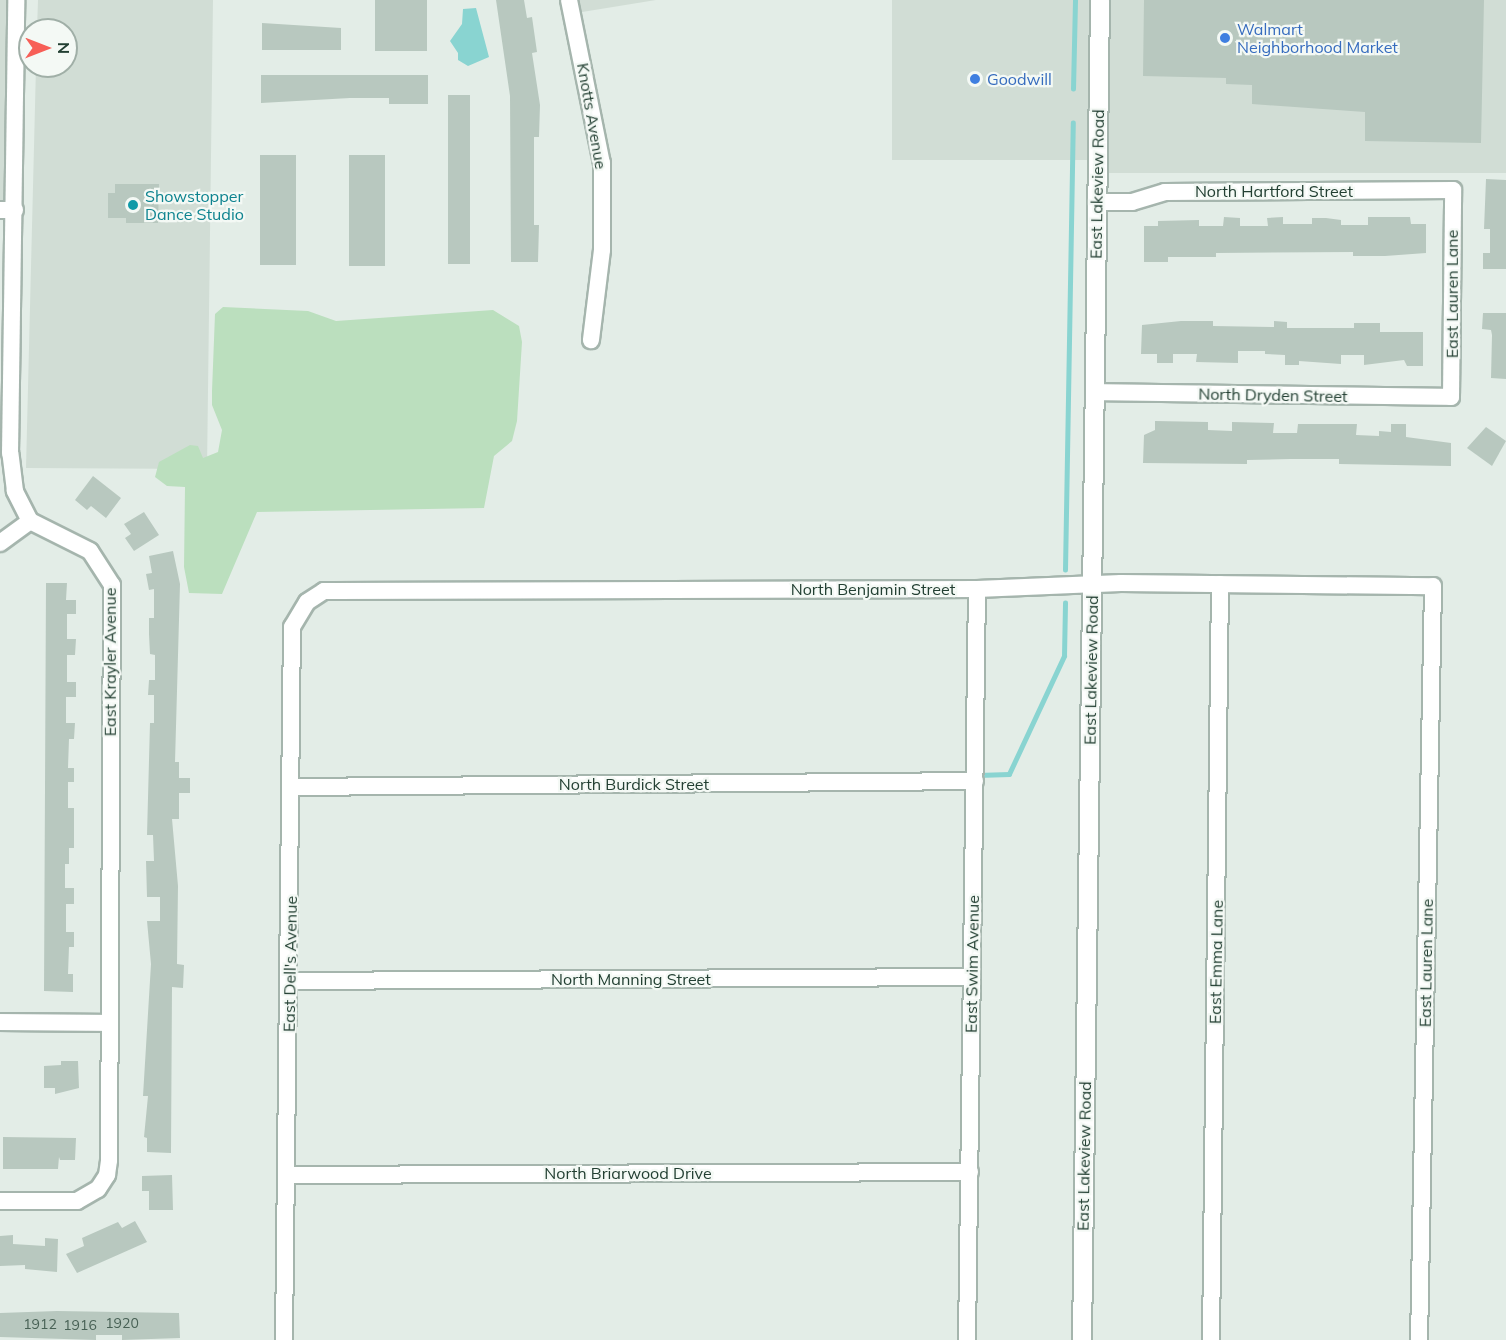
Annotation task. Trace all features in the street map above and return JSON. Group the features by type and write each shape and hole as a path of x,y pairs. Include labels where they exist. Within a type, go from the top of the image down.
{"street":[{"path":"0,543 30,521 15,491 10,453 8,210 16,0"},
{"name":"Knotts Avenue","path":"569,0 602,163 602,250 591,340"},
{"name":"East Lakeview Road","path":"1082,1340 1100,0"},
{"name":"North Hartford Street","path":"1097,202 1132,202 1165,192 1453,190"},
{"name":"East Lauren Lane","path":"1451,397 1453,190"},
{"name":"North Dryden Street","path":"1095,392 1451,397"},
{"name":"East Krayler Avenue","path":"0,1201 77,1201 98,1189 107,1175 109,1160 112,585 90,550 30,521"},
{"name":"North Benjamin Street","path":"314,596 335,591 977,589 1092,583 1433,586"},
{"name":"East Emma Lane","path":"1212,1340 1220,584"},
{"name":"East Lauren Lane","path":"1419,1340 1433,586"},
{"name":"East Swim Avenue","path":"967,1340 977,589"},
{"name":"East Dell's Avenue","path":"284,1340 290,981 292,627 300,609 314,596"},
{"name":"North Burdick Street","path":"292,787 975,781"},
{"name":"North Manning Street","path":"290,981 972,977"},
{"path":"0,1022 109,1023"},
{"name":"North Briarwood Drive","path":"287,1175 969,1172"}],"shaded area":[{"path":"0,0 9,0 9,201 0,201"},
{"path":"38,0 213,0 207,469 26,468 36,78 78,78 78,18 37,18"},
{"path":"573,0 656,0 576,13"},
{"path":"892,0 1096,0 1096,160 892,160"},
{"path":"1109,0 1506,0 1506,173 1109,173"}],"green space":[{"path":"223,307 308,311 336,321 493,310 519,326 522,342 517,421 512,441 494,456 484,508 257,512 222,594 189,593 184,567 185,487 167,486 155,477 159,462 190,445 198,446 203,458 218,452 222,430 212,405 212,391 215,314"}],"water":[{"path":"476,8 489,57 468,66 458,60 458,53 450,41 462,24 463,9"}],"building":[{"path":"375,0 427,0 427,51 375,51"},
{"path":"496,0 524,0 527,18 532,17 537,52 532,53 540,105 539,137 534,137 534,225 539,225 538,262 511,262 510,96"},
{"path":"1144,0 1484,0 1481,143 1365,141 1365,112 1252,104 1252,85 1226,84 1226,78 1143,76"},
{"path":"262,23 341,28 341,50 262,50"},
{"path":"261,75 428,75 428,104 389,104 389,98 261,103"},
{"path":"448,95 470,95 470,264 448,264"},
{"path":"260,155 296,155 296,265 260,265"},
{"path":"349,155 385,155 385,266 349,266"},
{"path":"1486,179 1506,180 1506,269 1483,269 1483,253 1490,253 1490,229 1484,229"},
{"name":"Showstopper Dance Studio","path":"115,184 159,184 158,223 126,223 126,218 108,218 108,193 115,193"},
{"path":"1224,217 1240,218 1240,226 1268,226 1267,218 1283,217 1283,224 1312,224 1312,218 1326,218 1341,220 1341,225 1368,225 1368,217 1410,217 1411,224 1426,224 1426,253 1353,256 1353,252 1216,253 1216,257 1168,257 1168,262 1144,262 1144,226 1158,226 1158,221 1199,220 1199,226 1223,226"},
{"path":"1483,313 1506,313 1506,379 1491,378 1492,335 1491,330 1482,329"},
{"path":"1213,321 1213,326 1274,327 1274,321 1287,322 1287,328 1354,328 1354,323 1380,323 1380,332 1423,332 1423,366 1407,366 1404,360 1364,365 1364,355 1341,355 1341,364 1299,361 1299,365 1285,365 1285,355 1265,354 1265,351 1238,351 1238,363 1196,362 1197,354 1173,354 1173,363 1157,363 1157,354 1141,354 1142,325"},
{"path":"1155,421 1208,422 1208,430 1232,431 1232,422 1274,423 1273,433 1297,433 1298,424 1357,424 1356,435 1379,436 1379,431 1391,432 1391,424 1406,424 1406,437 1451,443 1451,466 1339,464 1339,459 1247,460 1247,464 1143,463 1144,435 1155,430"},
{"path":"1486,427 1506,441 1492,466 1467,448"},
{"path":"93,476 121,498 106,518 91,506 87,510 75,500"},
{"path":"144,512 159,535 134,551 125,538 131,534 124,524"},
{"path":"173,551 180,584 175,762 179,762 179,778 190,778 190,793 179,793 179,819 172,819 178,886 177,964 184,965 183,988 172,987 171,1153 147,1152 147,1138 144,1137 148,1096 143,1096 151,964 147,921 160,921 160,897 147,897 146,861 154,861 153,835 147,835 150,723 154,723 154,695 148,695 149,680 155,680 155,655 150,654 149,634 149,618 154,618 154,589 149,590 146,574 152,573 149,556"},
{"path":"46,583 67,583 66,600 76,600 76,614 67,614 67,639 76,639 75,655 67,655 67,682 76,682 76,697 66,697 66,723 75,723 74,739 69,739 68,768 74,768 74,782 68,782 68,808 74,808 74,848 69,848 69,864 65,864 65,888 74,888 74,904 66,904 66,932 74,932 74,947 69,947 68,974 73,974 73,992 44,991"},
{"path":"61,1061 78,1061 79,1088 55,1094 55,1088 44,1088 44,1066 61,1065"},
{"path":"3,1137 76,1138 75,1160 60,1160 59,1157 58,1169 3,1169"},
{"path":"172,1175 173,1210 149,1210 149,1191 142,1191 142,1176"},
{"path":"135,1221 147,1242 77,1273 66,1254 84,1246 82,1238 118,1222 122,1228"},
{"path":"13,1235 13,1244 45,1246 45,1238 58,1239 57,1272 25,1269 25,1265 0,1266 0,1236"},
{"path":"57,1311 179,1313 180,1338 122,1340 122,1335 96,1335 96,1340 0,1337 0,1313"}],"waterway":[{"path":"1073,89 1075,0"},
{"path":"1065,570 1073,123"},
{"path":"978,775 1009,774 1064,656 1065,603"}],"place":[{"name":"Walmart Neighborhood Market","path":"1225,38"},
{"name":"Goodwill","path":"975,79"},
{"name":"Showstopper Dance Studio","path":"133,205"}]}
